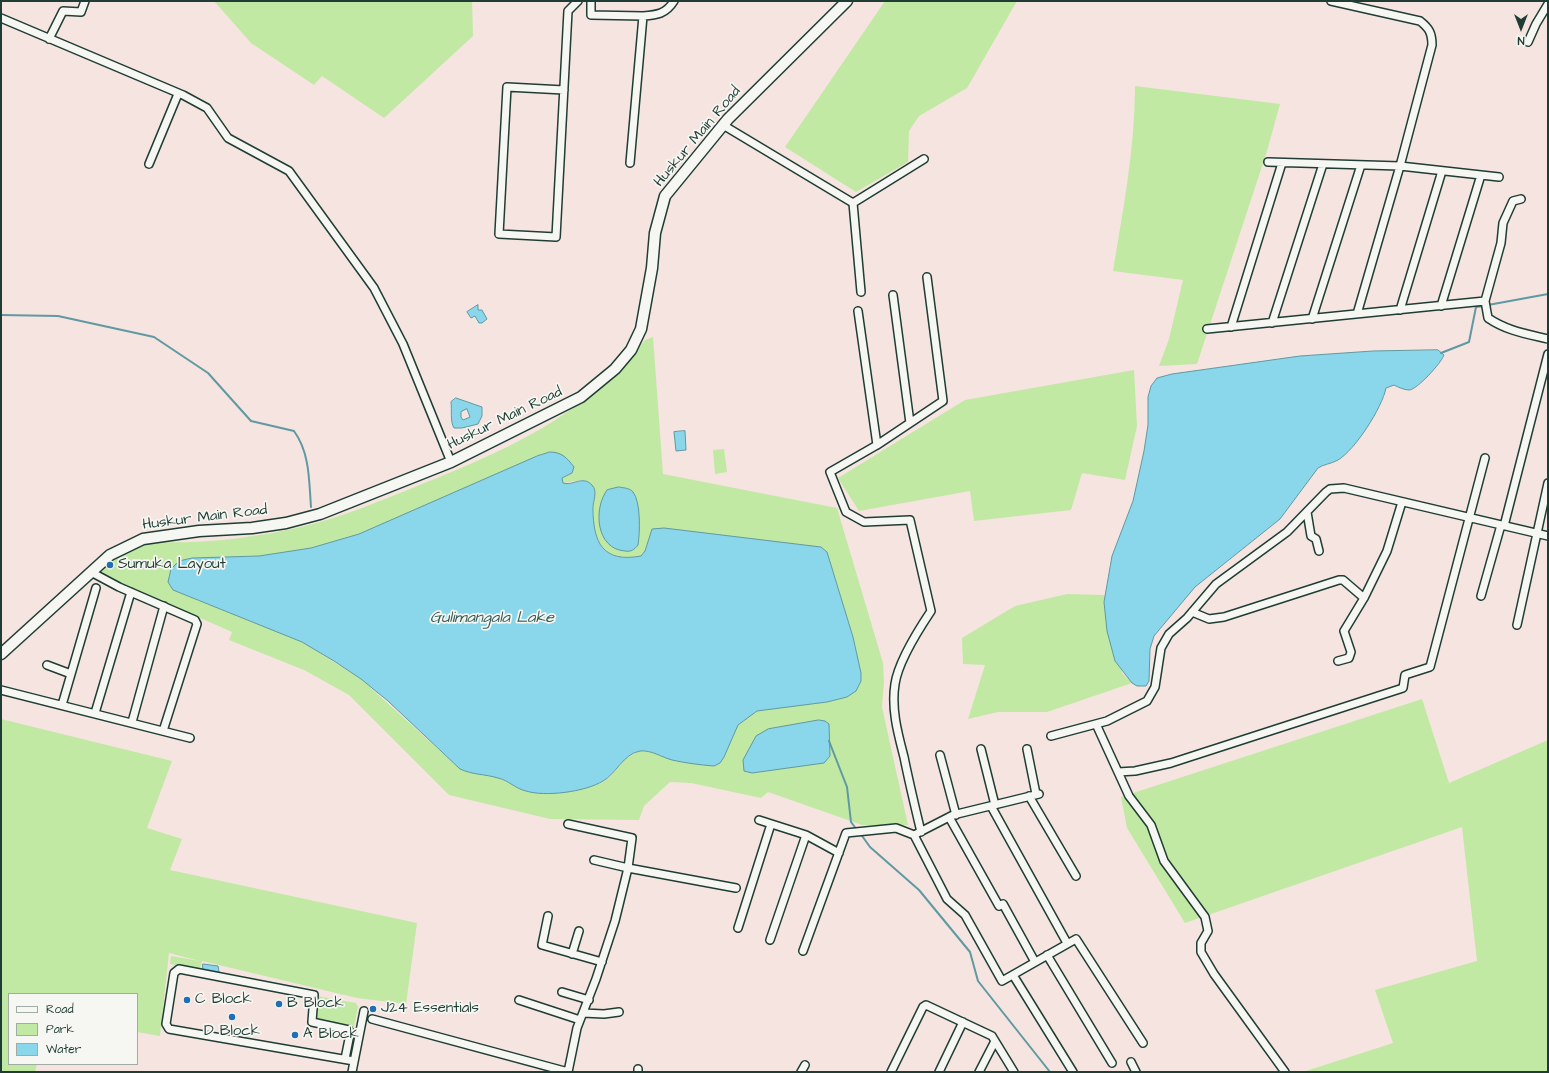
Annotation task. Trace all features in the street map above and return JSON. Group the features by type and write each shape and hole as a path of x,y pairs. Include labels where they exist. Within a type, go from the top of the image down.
{"main road":[{"name":"Huskur Main Road","path":"1,654 110,555 143,538 199,531 252,528 286,523 320,514 451,462 581,397 615,369 631,350 641,329 652,268 655,233 665,196 723,125 847,1"}],"street":[{"path":"49,39 64,11 81,12 85,1"},
{"path":"564,90 507,87 499,234 556,237 564,90 568,11 578,1"},
{"path":"591,1 591,15 643,16 659,15 666,11 674,1"},
{"path":"1331,1 1420,21 1428,27 1432,36 1432,45 1400,166 1357,314"},
{"path":"1528,42 1536,24 1548,4"},
{"path":"630,163 643,16"},
{"path":"1,18 178,94 207,108 228,138 289,171 374,288 403,344 451,462"},
{"path":"149,164 178,94"},
{"path":"723,125 853,203"},
{"path":"853,203 924,159"},
{"path":"1268,162 1400,166 1499,177"},
{"path":"1232,327 1282,163"},
{"path":"1272,323 1323,164"},
{"path":"1312,319 1361,165"},
{"path":"1400,310 1442,171"},
{"path":"1441,306 1481,175"},
{"path":"1521,198 1513,201 1503,223 1501,243 1485,301 1488,318 1499,326 1548,339"},
{"path":"853,203 861,292"},
{"path":"921,832 898,731 894,696 895,684 903,662 931,611 910,520 864,522 846,512 830,472 877,444 943,401 927,277"},
{"path":"893,295 910,423"},
{"path":"1207,329 1485,301"},
{"path":"858,311 877,444"},
{"path":"1481,596 1503,525 1548,354"},
{"path":"1118,772 1135,771 1171,763 1403,688 1405,675 1430,667 1485,458"},
{"path":"1517,625 1548,483"},
{"path":"1050,736 1096,724 1140,706 1147,701 1155,688 1163,643 1223,578 1287,532 1326,492 1337,488 1344,488 1548,536"},
{"path":"1338,661 1349,658 1351,652 1344,631 1364,598 1387,551 1402,502"},
{"path":"1307,512 1310,536 1316,539 1319,551"},
{"path":"91,572 131,592 190,617 195,620 197,624 163,731"},
{"path":"1192,612 1209,619 1224,617 1339,580 1343,580 1364,598"},
{"path":"62,705 96,588"},
{"path":"95,713 131,592"},
{"path":"132,722 164,606"},
{"path":"47,665 71,674"},
{"path":"1,690 132,722 190,738"},
{"path":"1096,724 1129,796 1151,825 1164,861 1205,918 1208,931 1202,943 1201,952 1214,974 1285,1072"},
{"path":"981,749 993,805 1068,944"},
{"path":"1027,749 1035,795 1076,876"},
{"path":"940,755 952,816 999,906 1003,904 1035,962"},
{"path":"914,835 952,816 1035,795"},
{"path":"759,820 806,835 838,853"},
{"path":"372,1019 568,1072 574,1041 615,921 628,868 632,838 568,824"},
{"path":"738,928 771,824"},
{"path":"803,951 846,833 896,828 914,835 947,899 964,915 1002,981 1076,938 1143,1043"},
{"path":"770,940 806,835"},
{"path":"594,860 628,868 736,888"},
{"path":"548,916 542,944 602,962"},
{"path":"572,954 579,931"},
{"path":"1047,955 1112,1063"},
{"path":"345,1059 349,1030 312,1022 315,998 310,994 179,970 174,973 166,1024 170,1028 354,1061"},
{"path":"1013,975 1073,1072"},
{"path":"562,992 589,1000"},
{"path":"519,1000 582,1017 619,1012"},
{"path":"891,1072 923,1007 926,1005 992,1036 1014,1072"},
{"path":"352,1072 364,1011"},
{"path":"939,1072 963,1022"},
{"path":"979,1072 995,1041"},
{"path":"347,1050 356,1052"},
{"path":"1131,1062 1136,1072"},
{"path":"801,1072 805,1065"}],"green space":[{"path":"214,1 472,1 473,36 384,118 322,76 314,85 251,43"},
{"path":"885,1 1017,1 967,88 919,116 909,131 908,162 856,192 785,147"},
{"path":"1135,86 1280,104 1267,151 1197,364 1159,366 1169,339 1183,280 1113,271 1131,156"},
{"path":"653,337 663,474 837,508 883,663 884,682 882,707 908,825 862,825 768,792 761,798 691,783 670,782 644,806 639,820 550,819 449,795 349,695 304,670 229,640 232,632 98,573 125,552 137,546 154,543 225,540 298,528 378,502 477,461 538,430 567,412 595,391 621,368 645,340","holes":["550,452 572,473 562,478 563,483 582,480 595,492 595,531 598,541 604,549 613,555 625,557 641,556 645,551 650,535 664,528 821,547 827,552 853,637 861,673 847,697 827,702 757,711 738,725 720,763 672,760 652,752 639,751 625,759 610,777 601,783 572,791 525,791 500,778 460,769 361,679 302,642 173,590 168,582 179,561 192,558 259,556 311,548 359,534 537,456"]},
{"path":"1134,370 1137,426 1125,480 1082,473 1071,510 974,521 970,491 859,511 838,478 965,400"},
{"path":"724,449 727,472 715,474 713,450"},
{"path":"1067,594 1105,595 1104,602 1122,673 1132,683 1047,712 998,712 968,719 985,665 963,664 962,638 1015,606"},
{"path":"1422,699 1449,783 1548,740 1548,1072 1303,1072 1393,1043 1375,990 1477,961 1462,827 1185,923 1127,828 1121,797"},
{"path":"1,719 172,761 147,828 182,839 170,870 417,923 406,1004 357,998 202,961 200,970 170,964 171,956 200,961 169,953 160,1036 138,1032 138,993 8,993 8,1065 37,1065 35,1072 1,1072"},
{"path":"317,996 356,1003 358,1007 354,1027 316,1019"}],"water":[{"path":"478,305 478,310 482,310 487,319 482,323 479,323 475,316 471,318 467,312"},
{"path":"1438,350 1444,355 1442,359 1418,386 1409,390 1394,385 1386,388 1374,417 1360,438 1345,455 1338,460 1318,468 1280,519 1195,587 1154,636 1150,649 1149,681 1146,686 1137,686 1132,683 1115,661 1107,631 1104,602 1112,556 1133,501 1148,425 1148,397 1151,386 1157,378 1172,374 1300,356 1373,351"},
{"path":"456,398 482,407 482,416 478,424 462,428 454,428 451,402","holes":["467,409 470,417 463,420 461,417 461,412"]},
{"path":"685,431 686,450 676,451 674,432"},
{"name":"Gulimangala Lake","path":"550,452 558,453 564,456 574,467 572,473 562,478 563,483 567,484 585,481 594,487 595,493 593,508 595,531 598,540 603,548 609,553 617,556 641,556 645,551 652,529 664,528 821,547 827,552 853,637 861,673 861,681 856,691 847,697 827,702 757,711 738,725 724,757 720,763 714,766 677,761 652,753 640,751 629,756 608,778 595,785 576,791 544,794 534,793 522,790 502,779 460,769 388,701 361,679 334,661 302,642 173,590 168,582 171,569 179,561 192,558 259,556 311,548 359,534 537,456"},
{"path":"619,487 629,489 633,492 636,497 639,510 638,545 631,551 615,549 603,536 600,527 600,507 603,498 607,490"},
{"path":"819,720 825,721 829,724 830,756 824,763 752,773 744,771 743,760 756,736 768,729"},
{"path":"203,964 218,966 219,972 203,970"}],"waterway":[{"path":"1488,305 1548,294"},
{"path":"1441,353 1469,342 1476,307 1484,306"},
{"path":"1,315 58,316 154,337 208,373 251,421 294,431 303,448 306,458 311,507"},
{"path":"829,741 847,787 851,822 857,830"},
{"path":"860,833 870,847 919,890 970,952 978,981 1050,1072"}],"place":[{"name":"Sumuka Layout","path":"110,565"},
{"name":"C Block","path":"187,1000"},
{"name":"B Block","path":"279,1004"},
{"name":"J24 Essentials","path":"373,1009"},
{"name":"D Block","path":"232,1017"},
{"name":"A Block","path":"295,1035"}]}
